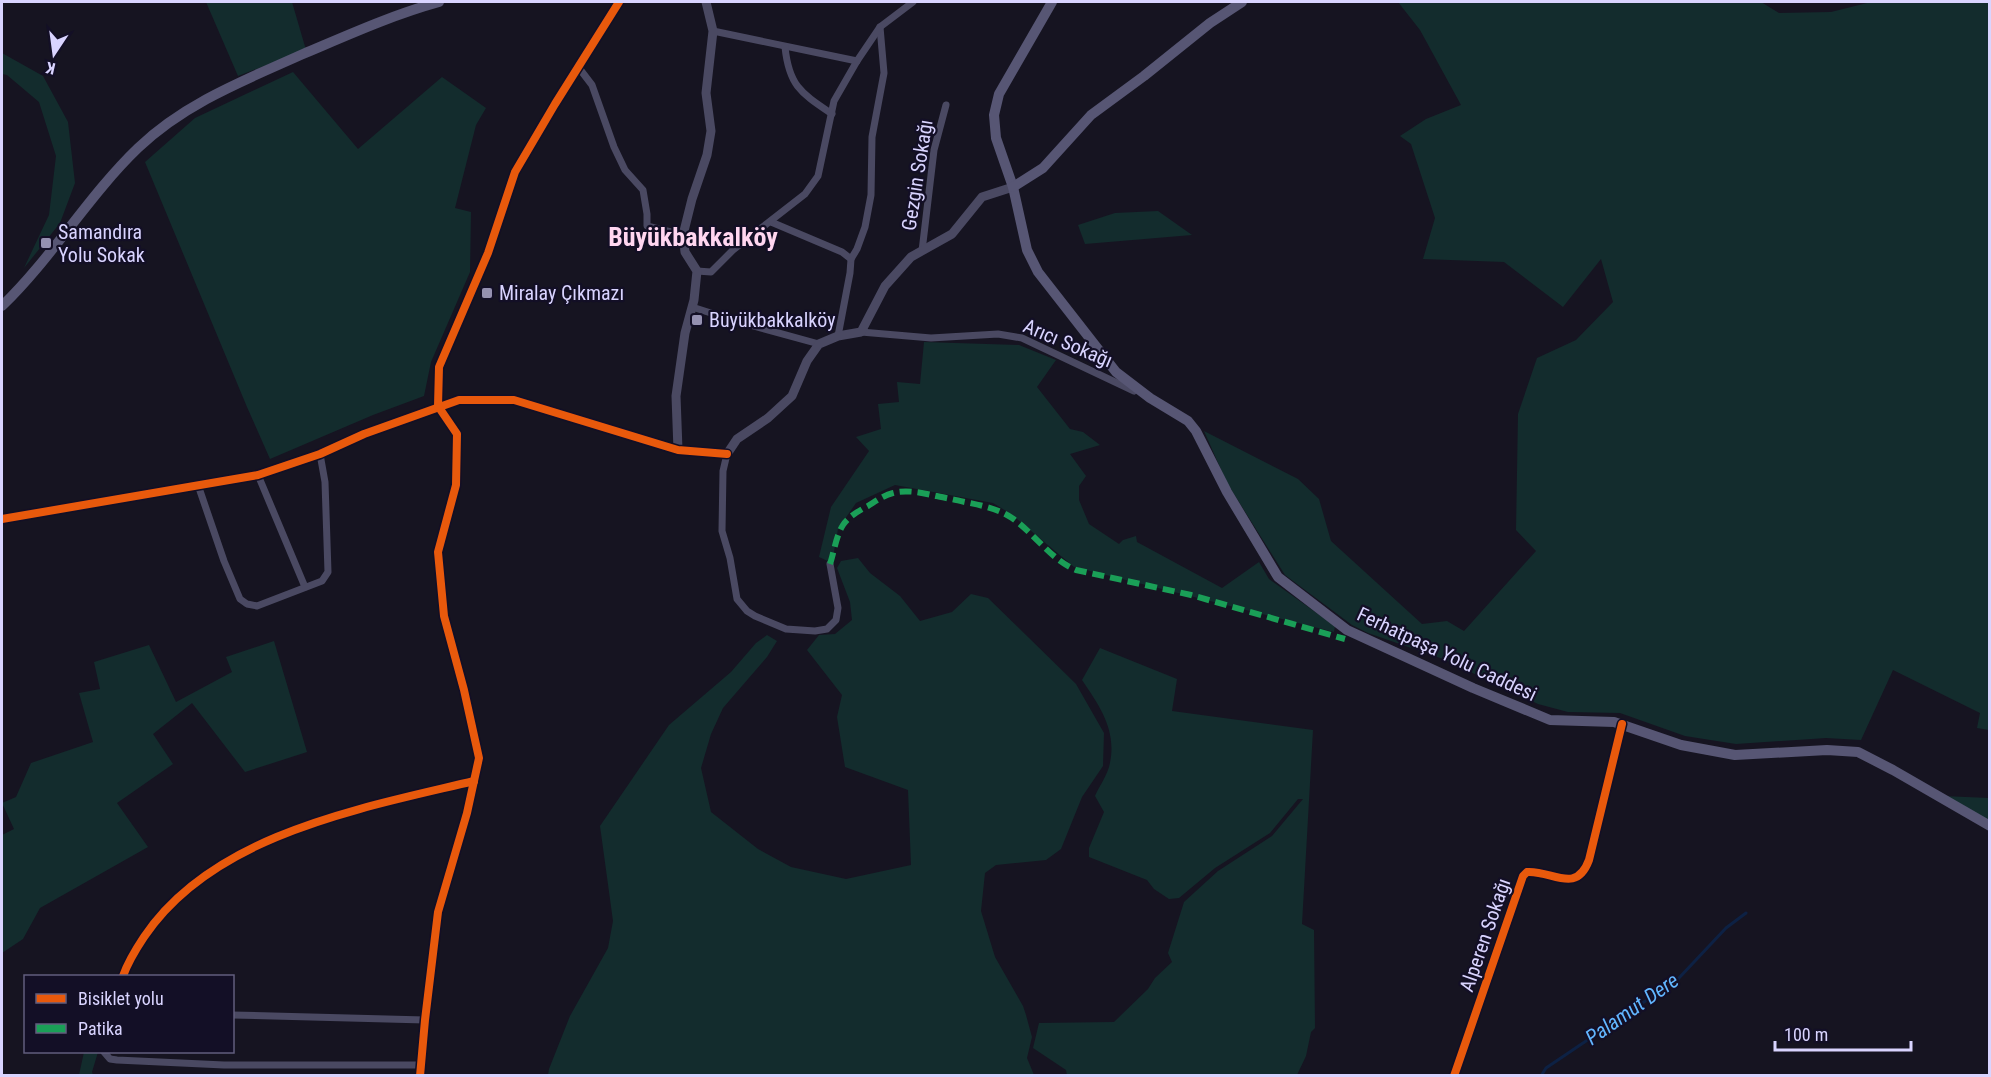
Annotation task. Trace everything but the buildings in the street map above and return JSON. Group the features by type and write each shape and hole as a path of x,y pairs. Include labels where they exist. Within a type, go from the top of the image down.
{"main road":[{"path":"2,306 120,167 173,118 234,85 380,21 439,2"},
{"name":"Ferhatpaşa Yolu Caddesi","path":"1052,2 999,94 994,115 996,138 1013,187 1027,250 1038,272 1116,372 1150,398 1188,421 1196,431 1227,492 1278,577 1347,630 1473,688 1550,720 1614,722 1681,745 1735,755 1827,750 1857,752 1893,770 1989,826"},
{"path":"1013,187 1043,168 1091,115 1210,23 1242,2"}],"street":[{"path":"420,1076 438,912 467,813 479,758 444,616 438,552 456,485 457,434 438,406 439,367 488,253 515,172 619,2"},
{"path":"678,450 676,396 685,333 693,307 697,271 685,252 683,235 707,155 711,132 706,93 713,31 706,2"},
{"path":"697,271 711,272 733,250 805,194 818,176 834,101 880,27 913,2"},
{"path":"838,336 851,259 865,227 871,195 872,137 884,73 880,27"},
{"path":"713,31 785,47 824,52 857,61"},
{"path":"785,47 792,81 806,96 832,114"},
{"path":"579,68 592,85 614,147 625,170 643,190 647,226 683,235"},
{"name":"Gezgin Sokağı","path":"922,251 934,150 946,105"},
{"path":"830,564 838,608 836,620 827,629 815,631 786,629 755,616 737,599 730,558 722,531 723,471 727,454 737,439 768,418 792,396 807,361 819,344 838,336 861,332 885,286 911,257 952,234 982,197 1013,187"},
{"path":"771,222 842,252 851,259"},
{"path":"693,307 819,344"},
{"name":"Arıcı Sokağı","path":"861,332 931,338 998,334 1022,338 1150,398"},
{"path":"2,519 258,475 320,454 364,434 459,400 514,400 678,450 727,454"},
{"path":"198,485 224,561 240,599 257,606 322,580 326,575 328,569 325,482 320,454"},
{"path":"258,475 305,587"},
{"name":"Alperen Sokağı","path":"1454,1076 1523,876 1527,872 1534,871 1567,879 1577,877 1585,870 1623,724"},
{"path":"123,975 131,957 164,911 186,889 219,866 267,842 319,822 474,781"},
{"path":"234,1015 425,1020"},
{"path":"105,1053 113,1060 224,1065 421,1065"}],"green space":[{"path":"206,2 292,2 306,50 238,76"},
{"path":"1398,2 1761,2 1779,13 1831,12 1871,2 1989,2 1989,730 1977,728 1980,713 1893,670 1861,740 1826,738 1736,744 1685,736 1620,713 1568,712 1538,704 1443,659 1368,633 1352,625 1285,575 1227,483 1204,431 1298,479 1319,499 1331,541 1422,624 1447,621 1464,631 1536,551 1516,530 1518,414 1537,358 1576,340 1613,302 1601,259 1563,307 1504,262 1423,259 1435,218 1411,144 1400,136 1426,119 1461,105 1420,30"},
{"path":"2,53 43,76 68,122 75,183 60,223 24,268 49,215 56,156 39,102 7,75 2,74"},
{"path":"293,72 358,149 442,77 486,108 476,125 455,208 471,212 470,272 431,362 424,396 270,459 145,162 195,118"},
{"path":"1158,211 1192,235 1085,244 1078,225 1115,213"},
{"path":"924,342 1019,345 1056,360 1037,387 1070,429 1083,432 1100,445 1070,454 1086,476 1079,486 1079,500 1089,524 1119,544 1123,540 1136,536 1137,542 1222,588 1259,562 1269,579 1335,626 1334,632 1074,567 1011,514 993,503 895,485 856,503 838,529 832,563 819,557 831,507 869,451 856,437 881,429 878,404 899,402 897,382 920,384"},
{"path":"858,558 870,573 900,596 920,621 952,612 971,594 988,598 1076,684 1104,733 1103,766 1082,797 1061,849 1046,860 996,865 985,873 981,911 995,957 1026,1015 1032,1037 1027,1058 1034,1075 548,1075 570,1016 608,948 613,921 600,826 669,725 731,672 756,643 767,635 777,641 767,657 723,708 711,734 701,768 711,812 758,849 791,867 846,879 911,865 908,790 845,767 837,717 842,695 807,650 819,635 835,634 852,620 850,602 837,568 841,561"},
{"path":"274,641 307,752 245,772 192,703 153,734 173,764 117,803 148,847 40,908 23,939 2,953 2,835 14,829 2,803 16,797 31,763 93,742 79,693 100,689 94,662 149,645 176,702 232,672 226,657"},
{"path":"1100,648 1177,679 1172,711 1313,730 1302,924 1314,930 1315,1028 1311,1032 1306,1056 1297,1075 1067,1075 1066,1070 1033,1048 1039,1023 1114,1022 1172,962 1168,953 1184,902 1218,871 1272,836 1303,799 1298,799 1270,833 1215,868 1179,898 1169,899 1154,889 1147,880 1089,857 1089,848 1104,812 1095,796 1108,771 1111,754 1106,721 1096,700 1082,680"},
{"path":"1943,796 1989,798 1989,820"},
{"path":"84,1053 98,1053 93,1075 79,1075"}],"waterway":[{"name":"Palamut Dere","path":"1541,1076 1546,1068 1678,979 1726,928 1746,913"}],"marked path":[{"path":"830,564 841,529 851,517 890,494 907,491 922,493 983,506 1005,514 1020,524 1050,553 1076,570 1191,595 1345,639"}],"cycle path":[{"path":"420,1076 438,912 467,813 479,758 444,616 438,552 456,485 457,434 438,406 439,367 488,253 515,172 619,2"},
{"path":"2,519 258,475 320,454 364,434 459,400 514,400 678,450 727,454"},
{"path":"1454,1076 1523,876 1527,872 1536,872 1570,879 1584,870 1589,860 1622,724"},
{"path":"123,975 144,937 173,902 209,873 249,849 293,830 339,815 474,781"}],"place":[{"name":"Samandıra Yolu Sokak","path":"46,243"},
{"name":"Miralay Çıkmazı","path":"487,293"},
{"name":"Büyükbakkalköy","path":"697,320"}],"district":[{"name":"Büyükbakkalköy","path":"693,237"}]}
